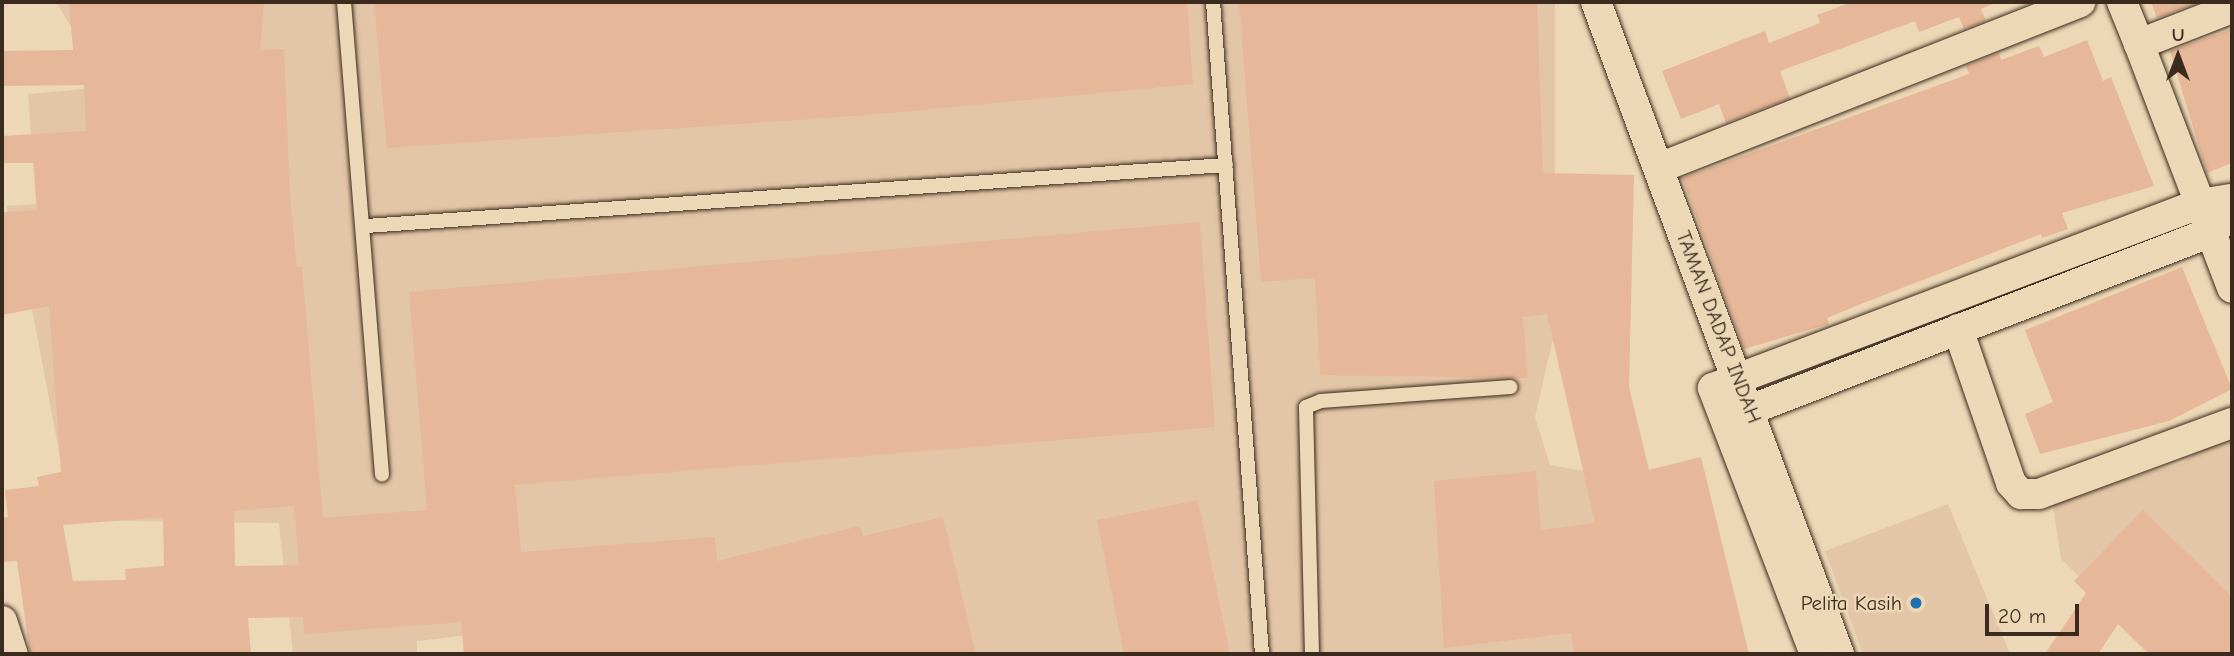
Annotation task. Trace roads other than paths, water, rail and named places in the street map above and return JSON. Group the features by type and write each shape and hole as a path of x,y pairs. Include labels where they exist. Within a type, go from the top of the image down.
{"street":[{"name":"TAMAN DADAP INDAH","path":"1596,2 1659,168 1726,383 1839,654"},
{"path":"1659,168 2081,2"},
{"path":"2122,2 2232,288"},
{"path":"2139,44 2232,8"},
{"path":"1726,383 2199,204 2232,199"},
{"path":"1738,414 2209,233 2232,215"},
{"path":"1958,329 2011,483 2021,494 2039,494 2232,423"},
{"name":"TAMAN DADAP INDAH","path":"1738,414 1815,654"},
{"path":"2,621 13,654"}],"lane":[{"path":"344,2 366,226 382,474"},
{"path":"1213,2 1262,654"},
{"path":"366,226 1226,164"},
{"path":"1312,654 1306,407 1321,401 1510,387"}],"place":[{"name":"Pelita Kasih","path":"1916,603"}]}
